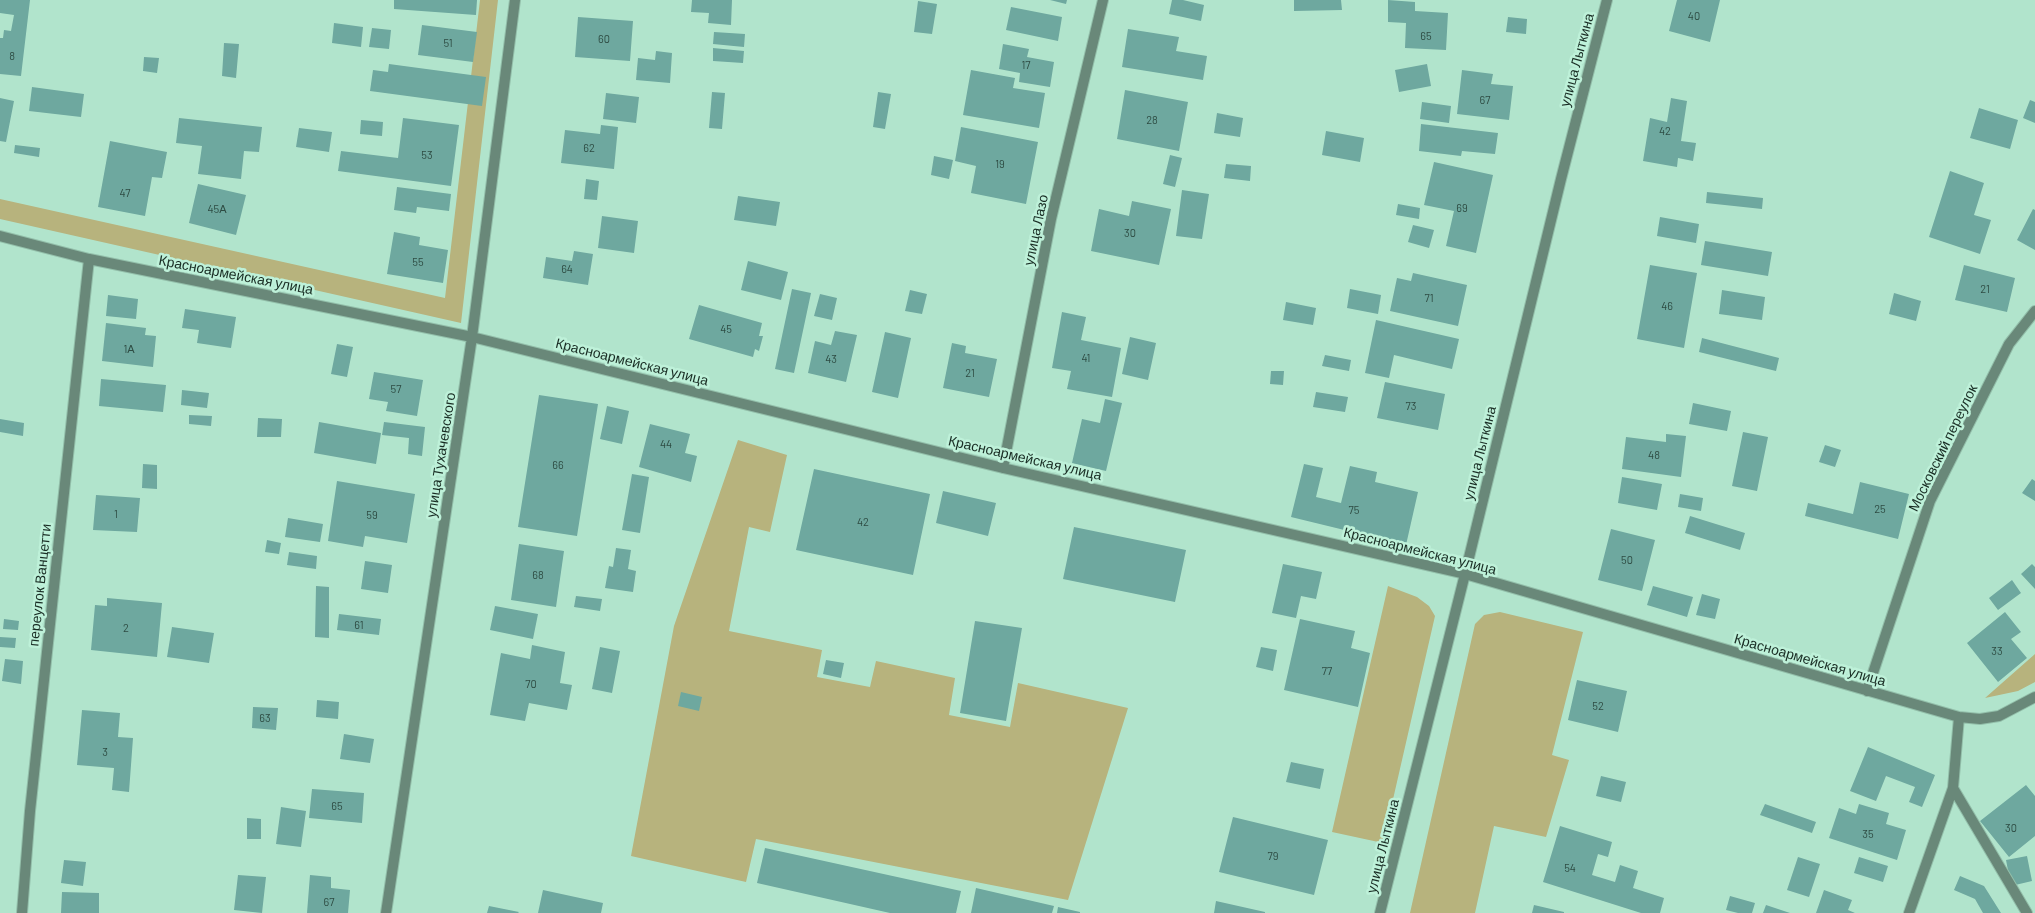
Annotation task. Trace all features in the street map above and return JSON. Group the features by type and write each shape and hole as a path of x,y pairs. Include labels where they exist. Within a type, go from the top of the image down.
{"street":[{"name":"улица Тухачевского","path":"386,913 472,337 515,0"},
{"name":"улица Лазо","path":"1003,468 1051,219 1104,0"},
{"name":"улица Лыткина","path":"1380,913 1607,0"},
{"name":"Красноармейская улица","path":"0,236 89,260 472,337 1003,468 1465,574 1959,717 1980,719 2000,716 2035,697"},
{"name":"переулок Ванцетти","path":"22,913 30,811 89,260"},
{"name":"Московский переулок","path":"1867,691 1930,501 2009,344 2035,312"},
{"path":"1909,913 1953,788 1959,717"},
{"path":"1953,788 2027,913"}],"shaded area":[{"path":"480,0 498,0 461,323 0,219 0,199 445,298"},
{"path":"738,440 787,455 770,532 749,527 729,631 822,650 817,677 870,687 876,661 955,678 949,715 1010,727 1018,683 1128,708 1068,900 756,839 746,882 631,856 674,626"},
{"path":"1388,586 1417,597 1429,606 1435,616 1383,843 1332,832"},
{"path":"1500,612 1583,632 1552,755 1569,760 1546,837 1494,826 1475,913 1410,913 1475,624 1484,615"},
{"path":"2035,654 2035,682 2018,691 1985,698"}],"building":[{"path":"0,0 30,0 21,76 0,74 0,38 3,38 4,30 11,31 14,15 0,13"},
{"path":"394,0 477,0 476,15 394,9"},
{"path":"692,0 732,0 731,25 708,23 709,13 691,12"},
{"path":"1050,0 1067,0 1066,4"},
{"path":"1172,0 1183,0 1204,5 1201,21 1169,14"},
{"path":"1294,0 1341,0 1342,10 1294,11"},
{"path":"1388,0 1415,2 1415,11 1448,13 1446,50 1405,48 1406,23 1388,22"},
{"path":"1677,0 1720,0 1710,42 1669,31"},
{"path":"918,1 937,4 932,34 914,32"},
{"path":"1011,7 1062,17 1058,41 1006,30"},
{"path":"578,17 633,21 630,61 575,57"},
{"path":"1508,17 1527,19 1526,34 1506,32"},
{"path":"334,23 363,27 361,47 332,43"},
{"path":"422,25 477,32 473,62 418,55"},
{"path":"372,28 391,30 389,49 369,47"},
{"path":"1128,29 1179,37 1176,51 1207,56 1203,80 1122,67"},
{"path":"714,32 745,34 744,47 713,44"},
{"path":"224,43 239,44 236,78 222,76"},
{"path":"1003,44 1029,49 1027,57 1054,62 1050,87 1019,82 1020,73 999,69"},
{"path":"713,48 744,51 743,63 713,61"},
{"path":"656,51 672,53 670,83 636,80 638,58 655,60"},
{"path":"144,57 159,58 157,73 143,71"},
{"path":"389,64 486,77 482,106 370,91 373,70 388,72"},
{"path":"1427,64 1431,86 1399,92 1395,70"},
{"path":"971,70 1015,78 1013,88 1045,93 1039,128 963,115"},
{"path":"1462,70 1493,74 1491,84 1513,86 1509,120 1457,114"},
{"path":"32,87 84,94 81,117 29,111"},
{"path":"1125,90 1188,102 1179,151 1117,139"},
{"path":"712,92 725,93 722,129 709,128"},
{"path":"878,92 891,94 885,129 873,127"},
{"path":"606,93 639,97 636,123 603,119"},
{"path":"0,98 14,101 6,142 0,141"},
{"path":"1671,98 1687,101 1681,141 1696,143 1693,161 1678,158 1677,167 1643,161 1650,118 1667,122"},
{"path":"2030,100 2035,102 2035,123 2023,118"},
{"path":"1422,102 1451,106 1449,123 1420,119"},
{"path":"1979,108 2018,120 2010,149 1970,138"},
{"path":"1217,113 1243,118 1240,137 1214,133"},
{"path":"179,118 262,127 259,152 244,151 241,179 198,174 202,146 176,143"},
{"path":"403,118 459,125 451,186 338,171 341,151 398,158"},
{"path":"361,120 383,122 382,136 360,134"},
{"path":"1421,124 1498,133 1495,154 1462,151 1461,156 1419,151"},
{"path":"601,125 618,127 614,169 561,163 565,130 600,134"},
{"path":"961,127 1038,142 1026,204 971,193 976,166 955,161"},
{"path":"299,128 332,132 329,152 296,147"},
{"path":"1326,131 1364,138 1360,162 1322,155"},
{"path":"110,141 167,152 162,178 152,177 145,216 98,207"},
{"path":"15,145 40,148 39,157 14,153"},
{"path":"1170,155 1182,158 1175,187 1163,184"},
{"path":"934,156 953,160 949,179 931,175"},
{"path":"1434,162 1493,175 1476,253 1446,246 1454,211 1424,205"},
{"path":"1226,164 1251,166 1250,181 1224,178"},
{"path":"1950,171 1984,183 1974,215 1991,220 1980,254 1929,237"},
{"path":"586,179 599,181 597,200 584,199"},
{"path":"198,184 246,195 236,235 189,223"},
{"path":"397,187 451,194 449,211 417,207 416,213 394,210"},
{"path":"1182,190 1209,194 1202,239 1176,236"},
{"path":"1707,192 1763,198 1762,209 1706,203"},
{"path":"738,196 780,202 776,226 734,220"},
{"path":"1132,201 1171,209 1159,265 1091,251 1099,209 1129,216"},
{"path":"1398,204 1420,208 1419,219 1396,215"},
{"path":"2033,209 2035,210 2035,250 2017,240"},
{"path":"602,216 638,221 634,253 598,248"},
{"path":"1660,217 1699,224 1696,243 1657,236"},
{"path":"1413,225 1434,230 1429,248 1408,242"},
{"path":"394,232 420,237 419,245 448,250 443,283 387,274"},
{"path":"1705,241 1772,252 1768,276 1701,265"},
{"path":"574,251 593,254 588,285 543,278 546,257 572,261"},
{"path":"748,261 788,272 781,300 741,290"},
{"path":"1650,265 1697,273 1684,348 1637,339"},
{"path":"1964,265 2015,278 2007,312 1955,300"},
{"path":"1413,273 1467,285 1458,326 1390,311 1397,278 1411,281"},
{"path":"792,289 811,293 794,373 775,369"},
{"path":"1350,289 1381,295 1378,314 1347,308"},
{"path":"910,290 927,294 922,314 905,311"},
{"path":"1722,290 1765,297 1762,320 1719,314"},
{"path":"1894,293 1921,301 1916,321 1889,314"},
{"path":"820,294 837,298 832,320 814,316"},
{"path":"108,295 138,299 136,319 106,316"},
{"path":"1286,302 1316,308 1313,325 1283,320"},
{"path":"699,305 762,323 759,336 763,336 759,351 755,349 753,357 689,339"},
{"path":"185,309 236,317 231,348 197,343 199,330 182,328"},
{"path":"1062,312 1086,317 1081,340 1121,348 1112,397 1067,389 1071,371 1052,368"},
{"path":"1376,320 1459,339 1452,369 1394,355 1389,378 1365,373"},
{"path":"106,323 146,328 145,335 156,336 153,367 102,361"},
{"path":"835,331 857,335 846,382 808,373 815,341 831,345"},
{"path":"885,332 911,338 898,398 872,392"},
{"path":"1130,337 1156,343 1148,380 1122,374"},
{"path":"1702,338 1779,358 1776,371 1699,352"},
{"path":"952,343 966,346 965,353 997,359 989,397 943,388"},
{"path":"337,344 353,347 347,377 331,374"},
{"path":"1325,355 1351,360 1349,371 1322,366"},
{"path":"1271,371 1284,371 1283,385 1270,384"},
{"path":"374,372 423,380 417,416 386,411 388,402 369,399"},
{"path":"101,379 166,385 163,412 99,406"},
{"path":"1385,382 1445,394 1438,430 1377,418"},
{"path":"182,390 209,393 207,408 181,405"},
{"path":"1316,392 1348,397 1345,412 1313,407"},
{"path":"539,395 598,404 577,536 518,527"},
{"path":"1105,399 1122,403 1106,471 1072,463 1082,419 1100,423"},
{"path":"1693,403 1731,411 1727,431 1689,424"},
{"path":"607,406 629,411 622,444 600,439"},
{"path":"189,415 212,416 211,426 189,424"},
{"path":"258,418 282,419 281,437 257,437"},
{"path":"0,419 24,423 23,436 0,432"},
{"path":"319,422 381,433 376,464 314,453"},
{"path":"384,422 425,427 422,456 408,454 409,438 382,435"},
{"path":"650,424 690,434 685,453 697,456 691,482 639,467"},
{"path":"1743,432 1768,437 1757,491 1732,486"},
{"path":"1666,434 1686,436 1681,477 1622,469 1626,437 1666,442"},
{"path":"1825,445 1841,450 1835,467 1819,462"},
{"path":"143,464 157,465 157,489 142,488"},
{"path":"1304,464 1323,468 1316,497 1341,503 1350,466 1377,472 1375,482 1418,492 1406,545 1291,517"},
{"path":"814,469 930,494 913,575 796,550"},
{"path":"632,474 649,477 640,533 622,530"},
{"path":"1622,477 1662,484 1657,510 1618,503"},
{"path":"2032,479 2035,481 2035,501 2022,493"},
{"path":"337,481 415,494 407,543 365,536 363,547 328,541"},
{"path":"1860,482 1909,494 1898,539 1805,516 1808,503 1853,514"},
{"path":"943,491 996,503 988,536 936,523"},
{"path":"1680,494 1703,498 1701,511 1678,507"},
{"path":"96,495 140,498 137,532 93,530"},
{"path":"1690,516 1745,533 1740,550 1685,533"},
{"path":"288,518 323,524 320,542 285,537"},
{"path":"1074,527 1186,550 1175,602 1063,579"},
{"path":"1611,529 1655,540 1642,591 1598,580"},
{"path":"267,540 281,543 279,554 265,552"},
{"path":"519,544 564,551 556,607 511,600"},
{"path":"616,548 631,550 628,569 636,571 633,592 605,588 609,566 613,567"},
{"path":"289,552 317,556 316,569 287,565"},
{"path":"365,561 392,565 388,593 361,589"},
{"path":"1283,564 1322,572 1316,599 1301,596 1296,618 1272,613"},
{"path":"2032,564 2035,567 2035,589 2021,574"},
{"path":"2012,580 2021,593 1998,610 1989,598"},
{"path":"316,586 329,587 329,638 315,637"},
{"path":"1653,586 1693,597 1687,617 1647,605"},
{"path":"1702,594 1720,599 1715,619 1696,615"},
{"path":"576,596 602,599 600,611 574,607"},
{"path":"107,598 162,603 157,657 91,650 95,605 107,606"},
{"path":"495,606 538,614 533,639 490,630"},
{"path":"2005,612 2021,632 2011,639 2027,658 1998,682 1967,643"},
{"path":"339,614 381,619 379,635 337,630"},
{"path":"4,619 19,621 18,630 3,629"},
{"path":"1300,619 1355,631 1351,648 1370,653 1358,707 1284,690"},
{"path":"975,621 1022,628 1006,721 960,713"},
{"path":"172,627 214,633 209,663 167,657"},
{"path":"0,637 16,638 15,648 0,647"},
{"path":"532,645 565,652 560,683 572,685 567,710 529,703 525,721 490,715 501,653 530,659"},
{"path":"600,647 620,651 612,693 592,689"},
{"path":"1261,647 1277,650 1273,671 1256,667"},
{"path":"5,659 23,661 21,684 2,681"},
{"path":"826,660 844,663 841,678 823,674"},
{"path":"1577,680 1627,691 1618,732 1568,720"},
{"path":"681,692 702,697 699,711 678,706"},
{"path":"317,700 339,702 338,719 316,717"},
{"path":"253,707 278,708 276,730 252,728"},
{"path":"82,710 120,713 118,737 133,738 129,792 112,790 114,768 77,765"},
{"path":"344,734 374,739 370,763 340,759"},
{"path":"1868,747 1935,775 1922,807 1909,802 1915,787 1886,776 1876,801 1850,791"},
{"path":"1291,762 1324,769 1320,789 1286,782"},
{"path":"1601,776 1626,782 1621,802 1596,796"},
{"path":"2026,785 2035,796 2035,836 2009,857 1980,821"},
{"path":"312,789 364,793 362,823 309,818"},
{"path":"1765,804 1816,822 1812,833 1760,815"},
{"path":"1859,804 1889,813 1886,824 1906,830 1897,860 1829,838 1839,808 1856,814"},
{"path":"281,807 306,811 301,847 276,844"},
{"path":"1233,817 1328,840 1314,895 1219,872"},
{"path":"247,818 261,819 261,839 247,839"},
{"path":"1560,826 1612,842 1608,857 1598,854 1592,875 1615,882 1620,865 1638,871 1633,888 1664,898 1660,913 1641,913 1543,882"},
{"path":"765,848 961,891 956,913 890,913 757,883"},
{"path":"2027,856 2032,881 2011,886 2006,860"},
{"path":"1798,857 1820,864 1809,897 1787,890"},
{"path":"1859,857 1888,866 1883,882 1854,873"},
{"path":"64,860 86,862 83,886 61,883"},
{"path":"238,875 266,877 262,913 234,910"},
{"path":"310,875 331,877 331,888 350,890 348,913 307,913"},
{"path":"1960,876 1984,886 2001,913 1983,913 1975,899 1954,890"},
{"path":"976,888 1054,906 1052,913 971,913"},
{"path":"543,890 603,903 601,913 538,913"},
{"path":"1824,890 1852,900 1848,910 1855,913 1816,913"},
{"path":"62,892 99,893 99,913 61,913"},
{"path":"1730,896 1755,903 1752,913 1738,913 1726,910"},
{"path":"1216,901 1265,912 1265,913 1214,913"},
{"path":"1534,905 1564,912 1564,913 1532,913"},
{"path":"1766,905 1790,913 1763,913"},
{"path":"489,906 519,912 487,913"},
{"path":"1058,907 1080,912 1080,913 1057,913"}]}
